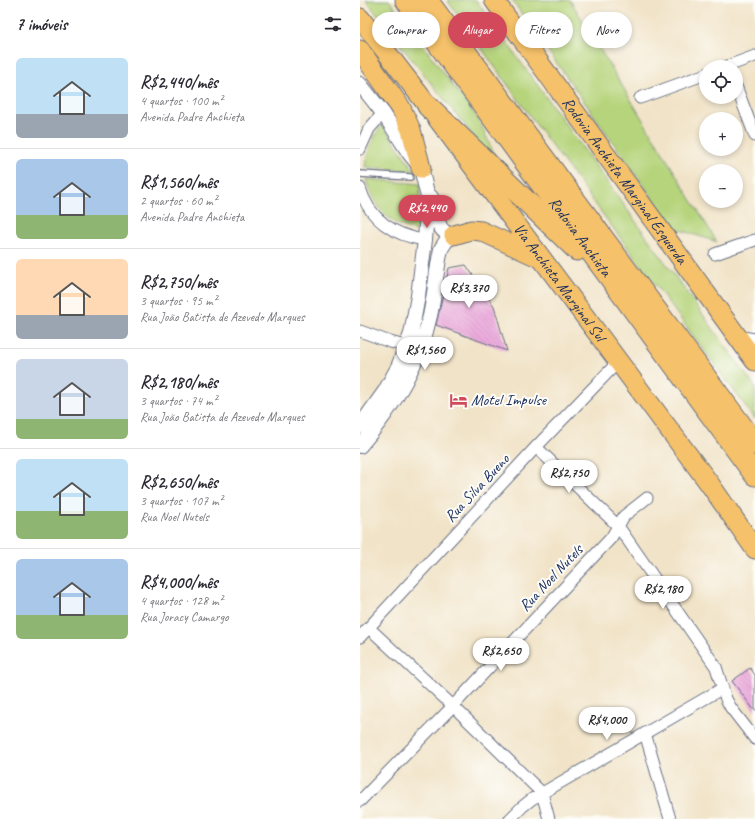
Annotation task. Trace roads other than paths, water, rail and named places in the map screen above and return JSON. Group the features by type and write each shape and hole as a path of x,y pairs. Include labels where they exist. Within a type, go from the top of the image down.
{"highway":[{"name":"Rodovia Anchieta","path":"406,0 755,475"},
{"name":"Rodovia Anchieta","path":"428,0 755,444"},
{"name":"Rodovia Anchieta Marginal Esquerda","path":"494,0 755,361"},
{"name":"Via Anchieta Marginal Sul","path":"360,18 428,106 709,483 755,549"},
{"path":"360,50 401,108 411,130 416,172"},
{"path":"428,106 618,289"},
{"path":"454,235 471,230 482,231 540,258"}],"street":[{"path":"743,61 755,56"},
{"path":"640,98 699,77"},
{"path":"360,84 383,113 409,153 416,172 433,200 438,223 441,228 447,234 454,235"},
{"path":"743,104 755,136"},
{"path":"360,149 369,129 383,113"},
{"path":"360,188 368,206 383,224 402,235 425,240 430,243 436,273"},
{"path":"360,446 393,404 408,378 414,348 416,312 425,240 428,205 427,190"},
{"path":"360,426 414,348 430,314 436,273 442,246 446,240 454,235"},
{"path":"715,254 755,240"},
{"path":"360,331 390,342 414,348"},
{"path":"736,336 755,339"},
{"name":"Rua Silva Bueno","path":"360,637 536,447 618,362"},
{"path":"536,447 618,526 716,667 726,699 731,708 755,739"},
{"name":"Rua Noel Nutels","path":"360,801 453,706 611,538 624,516 647,498"},
{"path":"369,628 453,706 542,793 549,819"},
{"path":"510,819 522,807 542,793 723,688"},
{"path":"645,732 670,819"}],"lane":[{"path":"360,174 416,172"}],"place":[{"name":"Motel Impulse","path":"458,400"}]}
